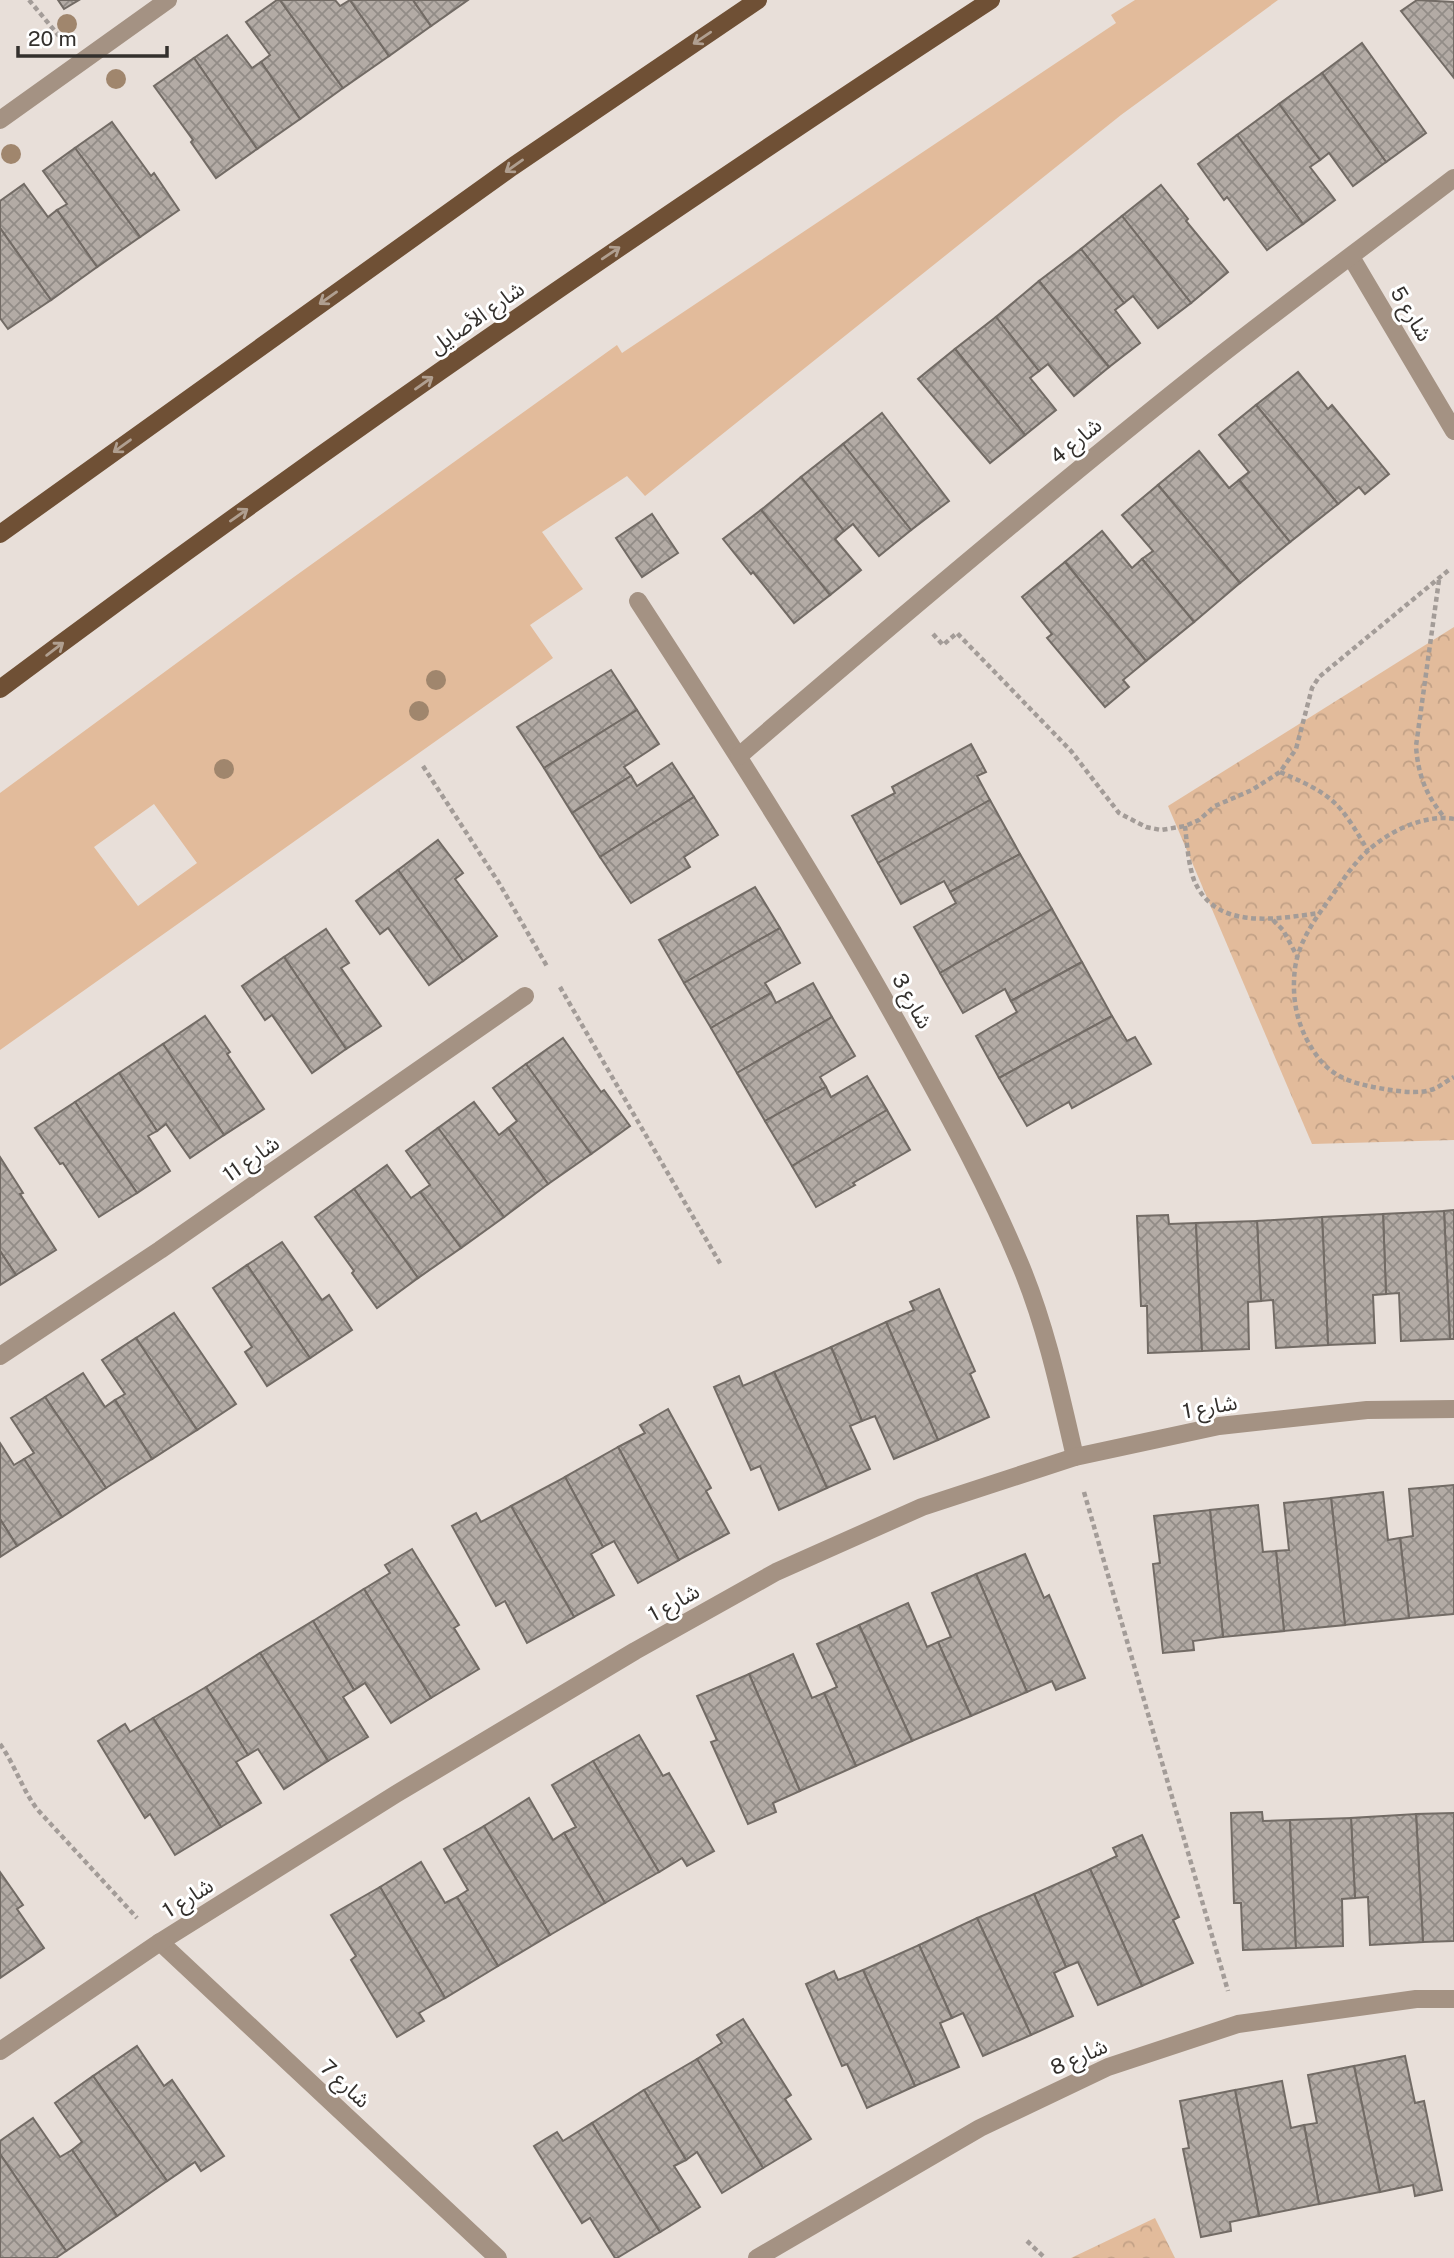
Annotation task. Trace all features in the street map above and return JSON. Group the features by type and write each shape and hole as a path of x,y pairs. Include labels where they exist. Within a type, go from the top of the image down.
{"main road":[{"path":"0,534 501,175 758,0"},
{"name":"شارع الأصايل","path":"0,690 139,585 569,281 813,116 991,0"}],"street":[{"path":"0,120 168,0"},
{"name":"شارع 4","path":"740,756 910,608 1200,372 1454,178"},
{"name":"شارع 5","path":"1351,257 1454,431"},
{"name":"شارع 3","path":"638,601 740,756 865,964 980,1173 1021,1266 1047,1343 1075,1457"},
{"name":"شارع 11","path":"0,1356 160,1250 525,996"},
{"name":"شارع 1","path":"0,2051 160,1942 396,1794 635,1650 776,1572 922,1507 1075,1457 1219,1426 1367,1410 1454,1409"},
{"name":"شارع 7","path":"160,1942 498,2258"},
{"name":"شارع 8","path":"757,2258 980,2127 1108,2067 1238,2024 1416,1998 1454,1999"}],"path":[{"path":"29,0 81,63"},
{"path":"910,608 943,645 957,633 1071,751 1119,813 1146,827 1161,830 1185,826 1199,820 1215,806 1252,790 1280,772 1296,749 1312,688 1319,677 1450,569"},
{"path":"1439,580 1416,746 1417,766 1423,784 1431,802 1444,817"},
{"path":"423,766 499,883 721,1265"},
{"path":"1280,772 1332,799 1347,816 1367,851"},
{"path":"1454,819 1444,817 1408,825 1367,851 1356,862 1319,913 1304,939 1297,958 1294,998 1301,1027 1315,1054 1336,1076 1359,1084 1409,1091 1434,1089 1454,1077"},
{"path":"1185,826 1194,880 1204,896 1218,908 1237,916 1272,920 1319,913"},
{"path":"1272,920 1283,930 1297,958"},
{"path":"1075,1457 1238,2024"},
{"path":"0,1744 13,1763 26,1795 37,1809 160,1942"},
{"path":"1027,2241 1045,2258"}],"green space":[{"path":"1135,0 1278,0 1121,115 645,496 627,476 542,532 583,589 530,625 553,658 0,1050 0,793 287,582 617,345 622,353 1116,23 1111,15","holes":["154,804 197,863 138,906 94,847"]},
{"path":"1454,627 1454,1140 1312,1144 1168,806"},
{"path":"1155,2218 1175,2258 1071,2258"}],"building":[{"path":"58,0 79,0 64,9"},
{"path":"280,0 343,88 300,119 261,62 270,55 246,22"},
{"path":"280,0 335,0 340,6 350,0 389,56 343,88"},
{"path":"350,0 413,0 431,26 389,56"},
{"path":"413,0 468,0 431,26"},
{"path":"1417,0 1454,2 1454,78 1401,11"},
{"path":"227,35 252,68 261,62 300,119 257,149 194,58"},
{"path":"1362,43 1426,133 1386,162 1322,73"},
{"path":"194,58 257,149 216,178 191,142 193,140 154,86"},
{"path":"1322,73 1386,162 1353,186 1329,153 1320,160 1279,104"},
{"path":"1279,104 1320,160 1310,167 1335,200 1303,224 1237,135"},
{"path":"112,122 151,176 154,173 179,210 140,237 75,148"},
{"path":"1237,135 1303,224 1267,250 1227,197 1224,200 1198,164"},
{"path":"75,148 140,237 97,267 57,210 67,204 43,171"},
{"path":"24,184 48,217 57,210 97,267 51,300 0,228 0,201"},
{"path":"1161,185 1188,219 1186,221 1228,272 1191,303 1122,216"},
{"path":"1122,216 1191,303 1158,328 1133,296 1124,303 1081,249"},
{"path":"0,228 51,300 8,329 0,318"},
{"path":"1081,249 1124,303 1115,310 1140,343 1109,367 1039,281"},
{"path":"1039,281 1109,367 1074,396 1048,364 1039,371 996,317"},
{"path":"996,317 1039,371 1030,378 1056,410 1025,435 955,349"},
{"path":"955,349 1025,435 990,463 918,379"},
{"path":"1298,372 1328,409 1332,405 1389,474 1365,494 1359,487 1338,504 1256,405"},
{"path":"1256,405 1338,504 1290,542 1239,480 1249,472 1219,435"},
{"path":"882,413 949,501 911,530 843,444"},
{"path":"843,444 911,530 879,556 853,524 844,531 801,477"},
{"path":"1199,451 1229,488 1239,480 1290,542 1240,583 1158,485"},
{"path":"801,477 844,531 835,539 861,570 830,595 761,510"},
{"path":"1158,485 1240,583 1194,622 1142,559 1153,551 1122,515"},
{"path":"761,510 830,595 794,623 723,539"},
{"path":"652,514 678,553 642,577 616,538"},
{"path":"1102,531 1132,568 1142,559 1194,622 1146,661 1065,562"},
{"path":"1065,562 1146,661 1123,680 1129,687 1105,707 1047,638 1052,634 1022,597"},
{"path":"611,670 637,710 544,768 517,727"},
{"path":"637,710 659,744 624,767 631,776 572,813 544,768"},
{"path":"971,744 986,772 977,776 990,800 878,863 852,816 895,793 892,787"},
{"path":"672,763 694,797 600,857 572,813 631,776 637,786"},
{"path":"694,797 718,835 684,857 690,867 631,903 600,857"},
{"path":"990,800 1020,854 950,892 944,881 901,904 878,863"},
{"path":"438,840 463,873 455,879 497,936 463,961 398,870"},
{"path":"1020,854 1052,909 940,973 914,927 956,903 950,892"},
{"path":"398,870 463,961 429,985 388,928 380,934 356,901"},
{"path":"755,887 780,928 684,983 659,940"},
{"path":"1052,909 1082,962 1011,1001 1005,989 963,1013 940,973"},
{"path":"780,928 800,963 765,983 771,993 711,1028 684,983"},
{"path":"326,929 349,963 341,968 381,1026 346,1049 284,957"},
{"path":"284,957 346,1049 312,1073 272,1015 265,1020 242,986"},
{"path":"1082,962 1112,1016 999,1078 976,1036 1017,1012 1011,1001"},
{"path":"813,983 832,1017 737,1073 711,1028 771,993 776,1003"},
{"path":"205,1016 264,1109 224,1135 163,1044"},
{"path":"1112,1016 1127,1041 1135,1037 1151,1064 1072,1108 1069,1102 1027,1126 999,1078"},
{"path":"832,1017 855,1056 820,1077 826,1087 765,1121 737,1073"},
{"path":"563,1038 601,1092 604,1090 630,1126 591,1154 526,1064"},
{"path":"163,1044 224,1135 190,1158 166,1124 157,1131 119,1073"},
{"path":"526,1064 591,1154 548,1184 508,1128 517,1121 493,1088"},
{"path":"119,1073 157,1131 148,1136 170,1171 137,1193 75,1102"},
{"path":"867,1076 887,1110 792,1166 765,1121 826,1087 831,1097"},
{"path":"75,1102 137,1193 99,1217 63,1163 60,1164 35,1128"},
{"path":"474,1102 499,1135 508,1128 548,1184 504,1217 438,1128"},
{"path":"887,1110 910,1150 816,1207 792,1166"},
{"path":"438,1128 504,1217 461,1248 420,1192 430,1185 406,1151"},
{"path":"0,1157 56,1250 16,1275 0,1251"},
{"path":"387,1165 411,1198 420,1192 461,1248 418,1278 354,1189"},
{"path":"354,1189 418,1278 377,1308 315,1217"},
{"path":"1454,1210 1454,1339 1450,1339 1444,1211"},
{"path":"1444,1211 1450,1339 1401,1341 1399,1293 1386,1294 1383,1214"},
{"path":"1383,1214 1386,1294 1373,1295 1375,1343 1328,1345 1322,1217"},
{"path":"1168,1215 1169,1224 1196,1223 1202,1351 1148,1353 1147,1306 1141,1306 1137,1216"},
{"path":"1322,1217 1328,1345 1276,1348 1273,1300 1261,1301 1257,1221"},
{"path":"1257,1221 1261,1301 1248,1302 1249,1349 1202,1351 1196,1223"},
{"path":"282,1242 322,1300 329,1295 352,1330 310,1358 247,1265"},
{"path":"0,1251 16,1275 0,1285"},
{"path":"247,1265 310,1358 267,1386 245,1352 252,1347 213,1288"},
{"path":"939,1289 975,1371 970,1374 989,1417 938,1440 886,1322 914,1310 910,1302"},
{"path":"174,1313 236,1404 197,1430 136,1338"},
{"path":"886,1322 938,1440 894,1459 875,1416 862,1421 831,1347"},
{"path":"136,1338 197,1430 152,1459 115,1400 125,1394 102,1360"},
{"path":"831,1347 862,1421 850,1426 870,1469 827,1488 774,1372"},
{"path":"774,1372 827,1488 779,1510 760,1466 751,1470 714,1387 739,1376 743,1386"},
{"path":"83,1373 105,1407 115,1400 152,1459 106,1488 45,1397"},
{"path":"45,1397 106,1488 62,1517 24,1459 34,1453 11,1418"},
{"path":"668,1409 711,1488 706,1491 729,1533 679,1560 618,1447 645,1433 640,1425"},
{"path":"0,1443 14,1465 24,1459 62,1517 17,1546 0,1519"},
{"path":"618,1447 679,1560 638,1583 614,1541 603,1547 565,1477"},
{"path":"565,1477 603,1547 591,1554 614,1595 574,1617 511,1506"},
{"path":"1454,1485 1454,1614 1409,1618 1400,1538 1413,1536 1409,1489"},
{"path":"1383,1492 1388,1540 1400,1538 1409,1618 1345,1625 1331,1498"},
{"path":"1331,1498 1345,1625 1284,1631 1276,1551 1289,1550 1284,1503"},
{"path":"1258,1505 1263,1552 1276,1551 1284,1631 1223,1637 1210,1510"},
{"path":"511,1506 574,1617 527,1643 505,1601 496,1606 452,1526 476,1513 481,1522"},
{"path":"1210,1510 1223,1637 1193,1641 1194,1650 1163,1653 1153,1564 1160,1563 1154,1516"},
{"path":"0,1519 17,1546 0,1557"},
{"path":"412,1549 459,1625 454,1628 479,1669 431,1698 364,1589 390,1573 385,1565"},
{"path":"1025,1554 1044,1598 1049,1595 1085,1678 1056,1690 1052,1681 1027,1692 976,1574"},
{"path":"976,1574 1027,1692 971,1716 938,1642 951,1637 932,1593"},
{"path":"364,1589 431,1698 391,1723 365,1683 354,1690 313,1621"},
{"path":"908,1603 927,1647 938,1642 971,1716 912,1741 859,1625"},
{"path":"313,1621 354,1690 343,1697 368,1737 328,1761 260,1653"},
{"path":"859,1625 912,1741 856,1766 824,1693 837,1687 817,1644"},
{"path":"260,1653 328,1761 284,1789 258,1749 248,1755 206,1687"},
{"path":"793,1654 812,1698 824,1693 856,1766 800,1791 749,1674"},
{"path":"749,1674 800,1791 773,1803 776,1812 748,1824 711,1742 717,1740 697,1696"},
{"path":"206,1687 248,1755 236,1762 261,1803 221,1827 153,1718"},
{"path":"153,1718 221,1827 175,1855 150,1814 145,1818 98,1741 125,1724 130,1732"},
{"path":"639,1735 663,1776 669,1773 714,1851 687,1866 682,1858 659,1872 593,1761"},
{"path":"593,1761 659,1872 605,1903 564,1833 576,1827 552,1785"},
{"path":"529,1798 553,1840 564,1833 605,1903 550,1935 484,1826"},
{"path":"1262,1812 1263,1821 1290,1820 1296,1948 1243,1950 1241,1903 1234,1903 1231,1813"},
{"path":"1454,1813 1454,1941 1423,1942 1416,1814"},
{"path":"1416,1814 1423,1942 1370,1945 1368,1897 1355,1898 1351,1818"},
{"path":"1351,1818 1355,1898 1342,1899 1343,1946 1296,1948 1290,1820"},
{"path":"484,1826 550,1935 498,1966 457,1897 468,1890 444,1849"},
{"path":"1142,1835 1179,1917 1173,1920 1193,1963 1142,1986 1090,1869 1117,1856 1113,1848"},
{"path":"421,1862 445,1903 457,1897 498,1966 445,1998 380,1887"},
{"path":"1090,1869 1142,1986 1098,2005 1078,1962 1066,1967 1034,1894"},
{"path":"0,1872 23,1905 17,1909 44,1948 0,1978"},
{"path":"380,1887 445,1998 419,2013 424,2021 397,2037 351,1960 356,1956 331,1915"},
{"path":"1034,1894 1066,1967 1054,1973 1073,2016 1031,2035 977,1918"},
{"path":"977,1918 1031,2035 983,2056 963,2013 952,2018 919,1945"},
{"path":"919,1945 952,2018 940,2023 959,2067 915,2086 863,1970"},
{"path":"863,1970 915,2086 867,2108 847,2064 842,2066 806,1984 834,1971 838,1980"},
{"path":"743,2019 791,2095 785,2099 811,2139 763,2168 697,2059 722,2043 717,2035"},
{"path":"137,2046 164,2086 172,2080 224,2156 201,2171 195,2162 167,2181 93,2076"},
{"path":"1405,2056 1415,2103 1424,2101 1442,2190 1415,2196 1413,2185 1380,2192 1354,2066"},
{"path":"697,2059 763,2168 722,2193 697,2152 686,2160 644,2090"},
{"path":"1354,2066 1380,2192 1319,2204 1304,2125 1317,2123 1308,2075"},
{"path":"93,2076 167,2181 117,2216 72,2150 82,2142 55,2103"},
{"path":"1282,2081 1291,2128 1304,2125 1319,2204 1259,2216 1235,2090"},
{"path":"644,2090 686,2160 674,2166 700,2207 660,2232 592,2123"},
{"path":"1235,2090 1259,2216 1230,2222 1231,2231 1201,2237 1183,2149 1189,2148 1180,2101"},
{"path":"33,2118 60,2157 72,2150 117,2216 66,2251 0,2154 0,2141"},
{"path":"592,2123 660,2232 617,2258 590,2218 582,2223 534,2146 557,2132 563,2141"},
{"path":"0,2154 66,2251 56,2258 0,2258"}]}
